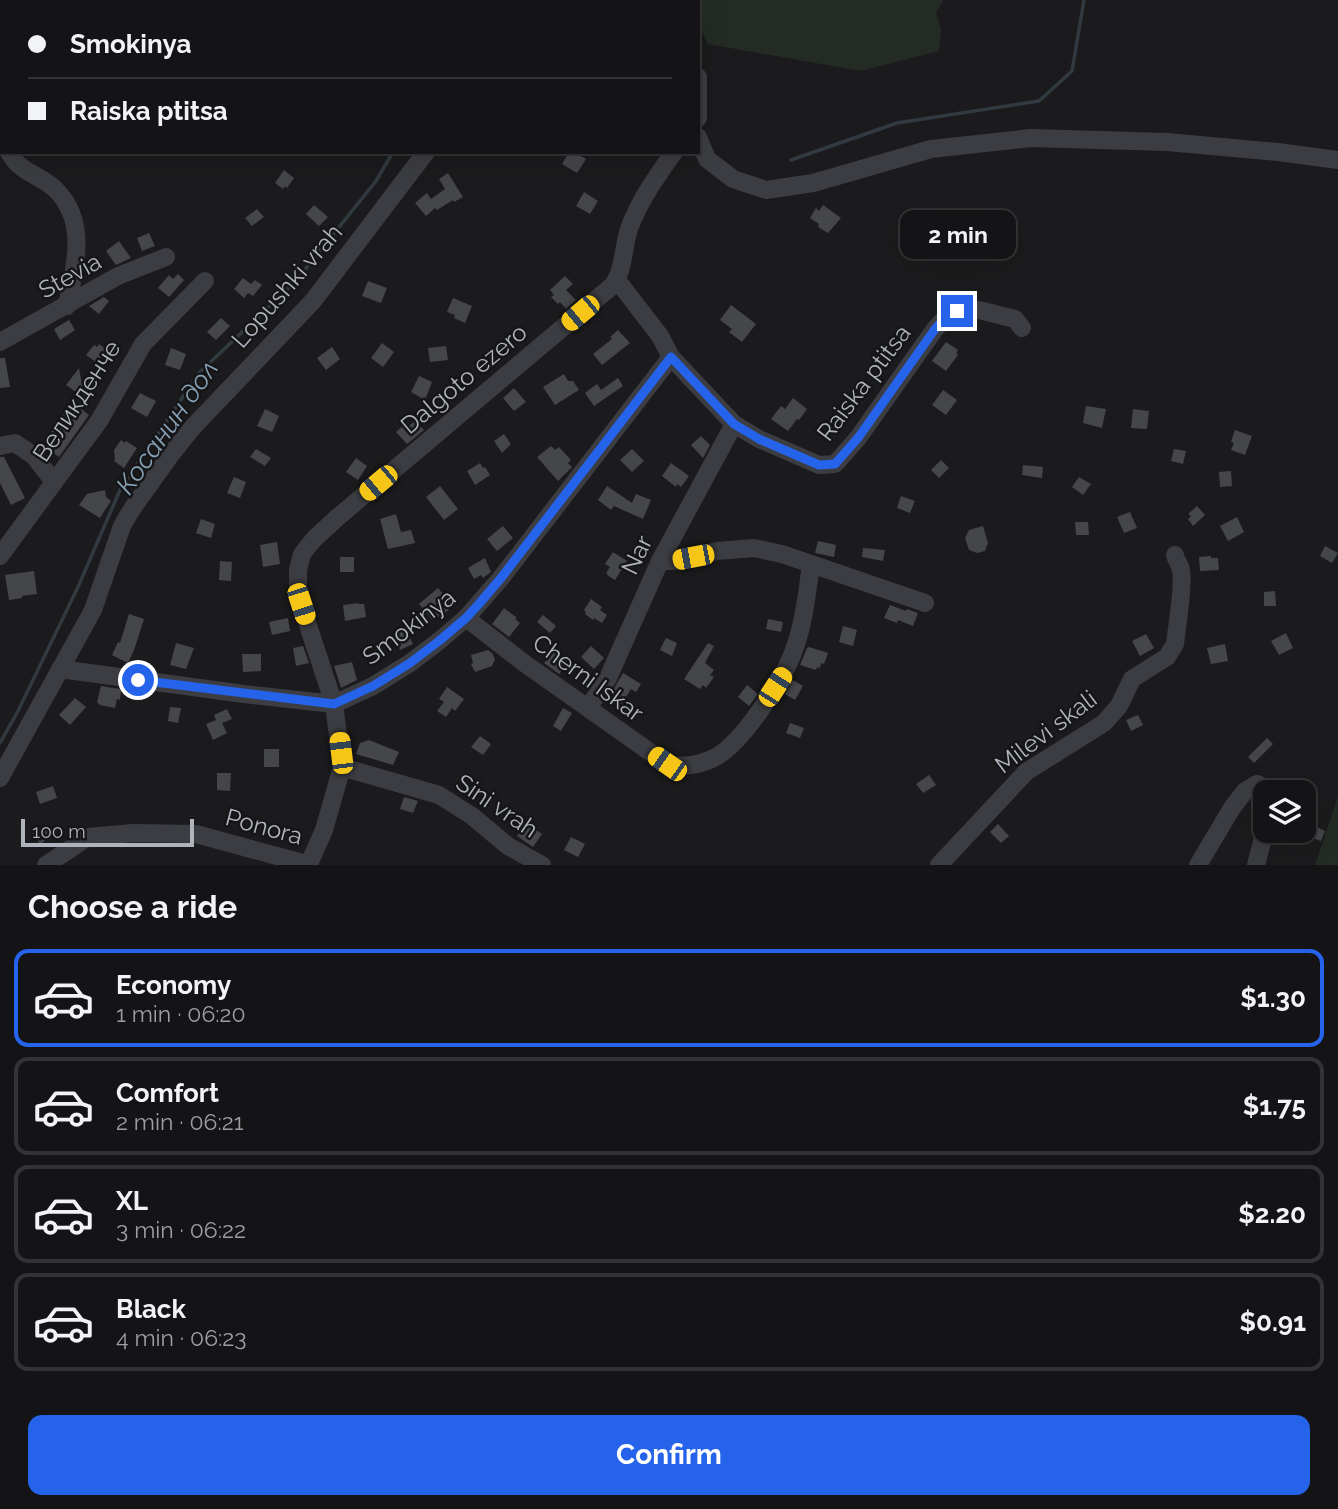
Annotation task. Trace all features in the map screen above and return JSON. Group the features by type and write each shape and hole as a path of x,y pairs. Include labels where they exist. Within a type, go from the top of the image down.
{"street":[{"path":"700,142 706,159 733,179 766,190 813,183 931,149 1031,138 1167,142 1338,160"},
{"path":"10,154 18,164 55,188 68,205 76,229 77,256 67,306"},
{"name":"Lopushki vrah","path":"0,778 93,610 122,526 153,479 193,427 313,301 424,154"},
{"path":"617,280 635,212 673,154"},
{"name":"Stevia","path":"0,342 118,276 166,257"},
{"name":"Raiska ptitsa","path":"617,280 660,337 671,357 734,424 759,439 819,465 835,464 858,438 945,318 957,311 979,310 1015,319 1021,328"},
{"name":"Dalgoto ezero","path":"310,865 324,830 342,767 334,704 301,604 298,570 302,554 338,517 617,280"},
{"name":"Великденче","path":"0,556 99,421 143,344 205,281"},
{"name":"Smokinya","path":"334,704 373,686 410,663 466,618 501,578 671,357"},
{"name":"Nar","path":"587,708 608,678 660,561 734,424"},
{"path":"0,446 15,443 34,456 54,482"},
{"path":"660,561 754,548 782,554 925,603"},
{"name":"Milevi skali","path":"939,865 1026,772 1104,723 1119,706 1132,679 1172,651 1182,579 1175,555"},
{"name":"Cherni Iskar","path":"466,618 524,663 667,764 679,767 715,758 725,751 742,733 785,672 802,619 811,565"},
{"path":"60,669 334,704"},
{"name":"Sini vrah","path":"342,767 439,795 472,816 509,846 542,865"},
{"path":"1198,865 1245,791 1253,790"},
{"name":"Ponora","path":"46,865 88,837 133,833 196,834 258,858 310,865"},
{"path":"1256,865 1262,843"}],"shaded area":[{"path":"700,0 943,0 936,13 941,29 939,51 860,71 708,44 700,27"},
{"path":"1338,796 1338,865 1315,865"}],"building":[{"path":"568,154 577,154 586,159 577,173 562,164"},
{"path":"284,170 294,178 287,188 285,186 283,189 275,183"},
{"path":"448,173 463,197 437,210 435,208 426,216 415,203 427,193 431,199 445,189 439,179"},
{"path":"584,192 598,201 590,214 576,206"},
{"path":"314,205 328,217 319,226 306,214"},
{"path":"823,205 841,218 828,233 810,218 816,208 819,211"},
{"path":"257,209 264,217 252,226 245,218"},
{"path":"149,233 155,246 142,251 137,238"},
{"path":"119,241 131,258 116,265 106,251"},
{"path":"178,274 184,280 169,297 158,288 169,275 173,279"},
{"path":"565,276 573,284 566,290 576,300 566,309 551,297 554,295 550,290"},
{"path":"243,278 251,284 255,280 262,285 253,296 248,293 244,298 234,289"},
{"path":"368,281 387,288 381,303 362,296"},
{"path":"104,297 109,301 99,314 89,306"},
{"path":"453,298 472,306 465,323 447,312"},
{"path":"731,305 756,324 742,342 729,332 732,329 720,320"},
{"path":"221,318 230,326 216,340 207,332"},
{"path":"69,320 75,330 60,340 54,329"},
{"path":"618,330 630,343 602,365 593,354 612,339 610,337"},
{"path":"946,342 958,350 958,355 946,371 932,361"},
{"path":"382,343 394,352 383,367 371,358"},
{"path":"99,344 106,349 96,362 86,355 94,345 97,347"},
{"path":"446,346 448,360 430,362 428,348"},
{"path":"332,347 340,359 326,370 317,358"},
{"path":"171,348 186,354 180,370 165,365"},
{"path":"0,358 5,358 10,387 0,388"},
{"path":"79,368 82,385 91,392 86,399 66,385"},
{"path":"564,374 579,390 555,405 543,387"},
{"path":"419,376 432,382 425,400 411,392"},
{"path":"618,378 623,386 594,406 585,393 597,384 601,390"},
{"path":"514,388 526,402 514,411 503,398"},
{"path":"943,390 957,400 946,415 932,405"},
{"path":"140,393 156,401 147,417 131,408"},
{"path":"793,398 807,409 788,431 771,419 781,406 785,409"},
{"path":"75,404 89,415 59,457 42,445 67,410 70,412"},
{"path":"1086,406 1106,409 1102,428 1083,423"},
{"path":"265,409 279,416 272,432 257,426"},
{"path":"1133,409 1149,411 1147,429 1131,428"},
{"path":"415,421 424,430 407,444 396,432"},
{"path":"1235,430 1252,436 1245,455 1231,450"},
{"path":"504,434 511,444 502,453 494,441"},
{"path":"701,436 710,445 703,458 691,445"},
{"path":"121,440 137,448 124,468 114,461 114,450"},
{"path":"551,446 555,450 559,447 571,460 568,463 572,467 558,481 537,457"},
{"path":"256,449 271,458 265,466 250,457"},
{"path":"632,449 644,461 632,472 620,460"},
{"path":"1174,449 1186,451 1183,464 1171,461"},
{"path":"0,457 4,457 25,498 11,505 0,483"},
{"path":"356,458 367,466 358,480 346,472"},
{"path":"941,460 949,468 939,478 931,470"},
{"path":"480,463 490,475 475,485 467,471"},
{"path":"671,463 689,476 681,487 677,484 676,487 662,476"},
{"path":"1023,465 1043,467 1042,478 1022,475"},
{"path":"1231,471 1232,486 1220,487 1219,472"},
{"path":"234,477 246,482 240,498 227,493"},
{"path":"1079,477 1091,484 1083,495 1072,487"},
{"path":"440,486 458,509 444,520 426,497"},
{"path":"607,486 632,503 636,494 651,500 643,519 614,506 611,510 598,500"},
{"path":"105,490 106,497 111,501 100,518 79,505 87,494"},
{"path":"901,496 915,501 910,513 897,508"},
{"path":"1197,506 1205,515 1193,526 1188,514"},
{"path":"1130,512 1137,528 1124,533 1117,517"},
{"path":"396,514 401,532 411,530 415,543 388,549 380,519"},
{"path":"1237,517 1244,532 1228,541 1220,526"},
{"path":"201,519 215,524 211,538 196,533"},
{"path":"1075,522 1088,522 1089,535 1076,535"},
{"path":"503,526 513,538 497,551 487,539"},
{"path":"983,526 988,543 985,551 977,553 969,550 965,538 969,530"},
{"path":"818,541 836,545 834,557 815,553"},
{"path":"277,542 280,564 263,567 260,545"},
{"path":"1325,546 1338,553 1332,563 1320,556"},
{"path":"863,548 885,550 883,561 862,557"},
{"path":"613,552 627,561 615,580 607,575 610,567 605,564"},
{"path":"340,557 354,557 354,572 340,572"},
{"path":"1199,557 1218,558 1219,570 1200,571"},
{"path":"485,558 491,572 483,578 481,575 474,579 468,568"},
{"path":"220,561 232,562 231,581 219,580"},
{"path":"34,571 37,594 9,600 5,575"},
{"path":"438,588 453,606 439,618 437,616 432,620 419,604"},
{"path":"1275,591 1276,606 1264,606 1264,592"},
{"path":"591,599 602,607 600,610 607,615 602,623 585,614 584,610"},
{"path":"364,604 366,617 345,621 343,605"},
{"path":"890,605 918,613 913,626 884,618"},
{"path":"504,608 520,623 509,637 492,624"},
{"path":"129,614 144,619 128,663 112,655 118,642 120,643"},
{"path":"543,615 556,626 550,633 537,622"},
{"path":"288,618 290,631 272,635 269,622"},
{"path":"768,619 783,622 781,632 766,629"},
{"path":"843,626 857,630 853,646 839,642"},
{"path":"406,630 413,644 400,650 393,635"},
{"path":"1286,633 1293,648 1279,655 1271,641"},
{"path":"1146,634 1154,648 1140,656 1132,641"},
{"path":"666,638 677,643 672,656 660,650"},
{"path":"176,643 194,648 186,669 170,665"},
{"path":"708,643 714,646 705,663 714,670 710,675 714,677 706,688 703,685 700,689 684,679"},
{"path":"1225,644 1228,661 1211,664 1207,648"},
{"path":"303,646 309,663 296,666 293,648"},
{"path":"591,646 604,658 594,669 581,657"},
{"path":"809,647 828,653 824,664 821,663 816,670 800,665"},
{"path":"488,650 495,659 492,666 475,672 471,655"},
{"path":"553,652 568,664 559,674 544,663"},
{"path":"242,654 261,654 261,671 243,672"},
{"path":"352,662 357,680 341,688 334,666"},
{"path":"623,673 641,684 636,692 631,689 621,705 609,697"},
{"path":"793,680 803,686 795,700 785,694"},
{"path":"747,685 758,694 749,706 738,697"},
{"path":"101,686 121,690 120,700 117,699 115,708 97,702"},
{"path":"447,687 464,699 455,711 452,708 446,717 437,711 444,702 439,699"},
{"path":"75,698 86,707 70,725 59,715"},
{"path":"170,707 181,708 178,723 168,721"},
{"path":"563,708 572,713 561,731 553,726"},
{"path":"227,709 232,719 222,723 227,733 213,740 206,724 216,720 214,715"},
{"path":"1138,715 1143,725 1131,731 1126,720"},
{"path":"790,723 804,728 800,738 786,733"},
{"path":"480,736 491,744 483,755 471,747"},
{"path":"1267,738 1273,744 1254,763 1248,757"},
{"path":"369,740 399,752 393,765 356,754 360,743"},
{"path":"264,749 279,749 279,767 264,767"},
{"path":"217,773 231,773 230,791 217,790"},
{"path":"929,775 936,785 923,793 916,784"},
{"path":"53,786 57,798 40,804 36,792"},
{"path":"404,797 418,801 413,813 400,809"},
{"path":"526,823 542,834 533,847 517,836"},
{"path":"46,824 53,835 40,844 32,833"},
{"path":"998,824 1009,836 1001,843 990,832"},
{"path":"1316,827 1325,831 1321,841 1316,839"},
{"path":"571,837 585,844 578,857 564,850"}],"waterway":[{"path":"791,160 897,123 1039,101 1072,71 1084,0"},
{"name":"Косанин дол","path":"0,743 78,587 120,490 199,373 295,282 376,181 392,154"}],"route":[{"path":"138,680 334,704 373,686 410,663 466,618 501,578 671,357 734,424 759,439 819,465 835,464 858,438 935,329 945,318 957,311"}]}
